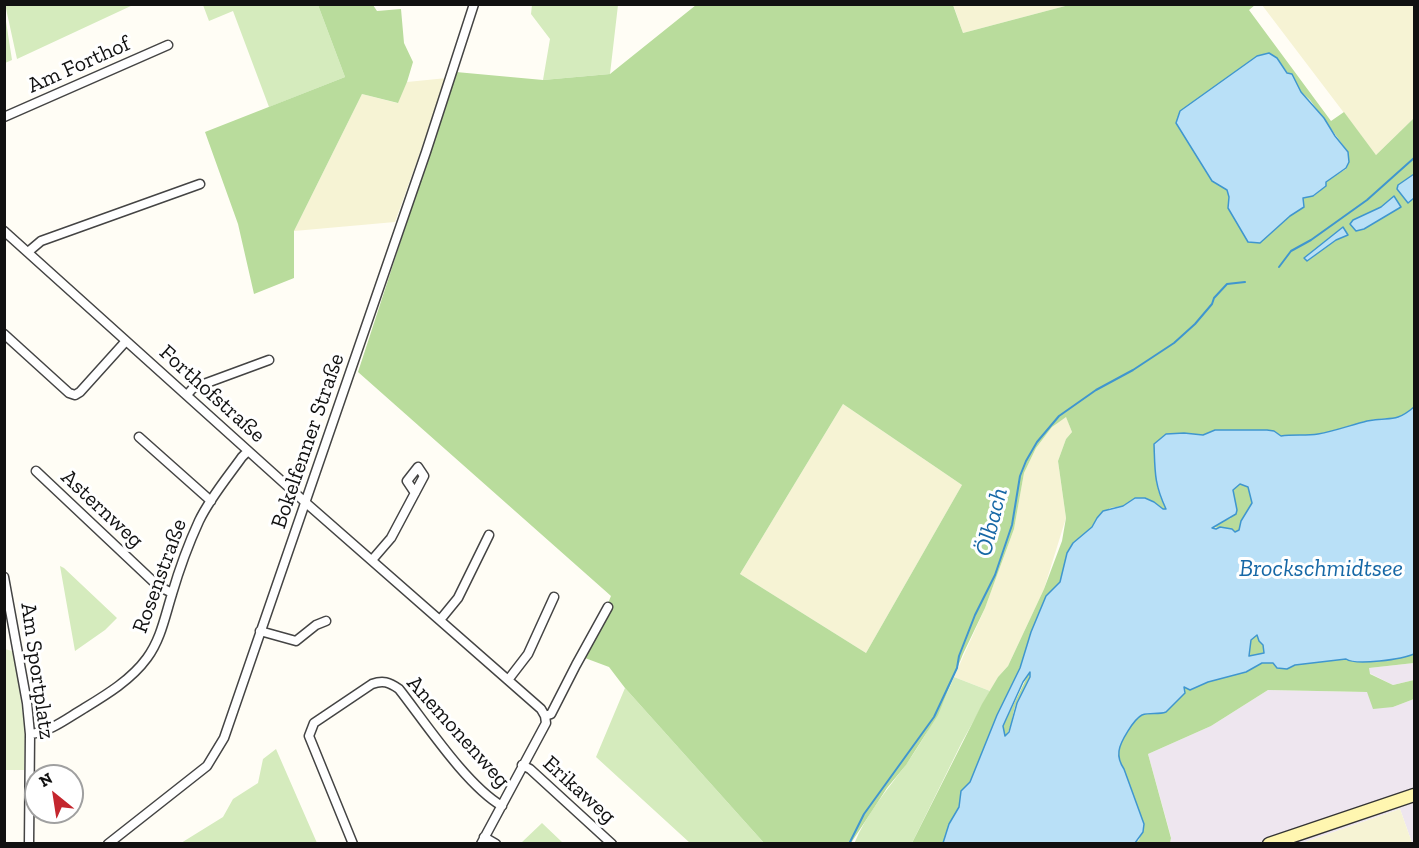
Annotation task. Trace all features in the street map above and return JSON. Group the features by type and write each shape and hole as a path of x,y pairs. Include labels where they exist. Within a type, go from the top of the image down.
{"main road":[{"path":"1269,843 1414,795"}],"street":[{"name":"Bokelfenner Straße","path":"108,843 207,766 217,752 426,152 474,4"},
{"name":"Am Forthof","path":"4,117 168,45"},
{"path":"28,252 41,241 200,184"},
{"name":"Forthofstraße","path":"4,231 305,502 541,709 545,716"},
{"path":"4,334 69,393 75,394 80,392 126,341"},
{"path":"187,395 193,388 269,360"},
{"path":"139,437 211,501"},
{"name":"Rosenstraße","path":"30,734 43,732 94,702 126,680 146,658 157,642 186,552 211,501 248,451"},
{"name":"Asternweg","path":"36,471 158,586 172,593"},
{"path":"372,560 391,538 415,493"},
{"path":"440,620 458,598 489,535"},
{"name":"Am Sportplatz","path":"4,577 27,703 30,734 29,843"},
{"path":"508,680 528,654 554,597"},
{"path":"496,843 483,840 546,723 545,716 551,714 608,607"},
{"path":"260,631 296,641 316,625 326,621"},
{"name":"Anemonenweg","path":"353,843 309,736 314,723 379,681 389,682 399,688 452,757 490,799 502,806"},
{"name":"Erikaweg","path":"522,765 530,769 612,843"}],"shaded area":[{"path":"953,4 1069,5 963,33"},
{"path":"1262,5 1414,5 1414,118 1376,155"},
{"path":"447,78 395,222 294,231 362,94 397,103 407,82"},
{"path":"843,404 962,485 866,653 740,574"},
{"path":"1066,416 1072,432 1066,439 1058,461 1066,518 1044,589 1008,666 990,691 954,677 985,608 1014,529 1024,473 1036,448 1052,427"},
{"path":"1414,663 1414,680 1393,685 1369,673 1369,668"},
{"path":"1268,690 1368,692 1393,707 1414,699 1414,843 1412,843 1400,809 1302,843 1170,843 1171,837 1148,754 1211,726"},
{"path":"1400,809 1412,843 1302,843"}],"green space":[{"path":"5,4 133,4 133,5 17,59"},
{"path":"203,5 318,5 345,77 269,107 233,11 209,21"},
{"path":"318,5 373,5 377,11 401,9 404,43 413,62 398,103 362,94 294,231 294,278 254,294 238,224 205,132 345,77"},
{"path":"532,5 618,5 610,74 543,80 550,39 531,14"},
{"path":"696,5 953,5 963,33 1069,5 1255,5 1249,10 1331,121 1344,112 1376,155 1414,118 1414,407 1396,418 1375,419 1313,435 1281,436 1274,431 1215,430 1203,435 1166,434 1155,444 1155,469 1157,485 1166,509 1154,502 1135,498 1123,506 1110,508 1073,543 1067,553 1060,582 1046,596 1031,632 1020,668 997,715 970,782 961,791 959,808 949,824 943,843 912,843 982,704 998,677 1008,666 1044,589 1062,541 1066,518 1058,461 1066,439 1072,432 1066,417 1052,427 1036,448 1024,473 1014,529 985,608 938,715 851,843 764,843 625,688 609,667 585,658 611,596 358,372 456,72 543,80 610,74","holes":["1277,58 1348,152 1349,162 1346,169 1325,182 1326,186 1314,196 1303,198 1304,207 1290,216 1267,237 1228,208 1227,190 1220,185 1180,111","843,404 962,485 866,653 740,574"]},
{"path":"5,15 12,60 4,63"},
{"path":"1240,484 1248,487 1252,503 1241,521 1239,530 1235,532 1232,529 1211,527 1231,518 1233,489"},
{"path":"60,566 117,618 105,630 75,651"},
{"path":"1257,634 1263,645 1264,653 1248,656 1251,640"},
{"path":"4,644 5,649 15,652 25,732 24,770 5,770"},
{"path":"1414,654 1414,663 1369,668 1370,674 1393,685 1414,680 1414,699 1393,707 1373,709 1367,692 1268,690 1211,726 1148,754 1171,838 1170,843 1135,843 1139,840 1144,824 1119,754 1128,731 1142,715 1166,712 1185,693 1184,687 1191,690 1207,682 1246,672 1262,663 1273,663 1277,668 1287,669 1295,665 1346,659 1359,662 1380,661"},
{"path":"1030,671 1029,680 1016,704 1005,737 1003,726"},
{"path":"954,677 990,691 912,843 854,844 870,813 926,734"},
{"path":"625,688 764,843 690,843 596,757"},
{"path":"276,749 317,843 181,843 223,817 233,799 258,783 263,759"},
{"path":"542,823 563,843 521,843"}],"water":[{"path":"1269,53 1277,58 1287,73 1292,74 1301,92 1324,118 1348,152 1349,162 1346,168 1326,182 1326,186 1313,196 1303,198 1304,207 1290,216 1260,243 1248,242 1228,208 1227,190 1212,181 1176,123 1180,111 1257,56"},
{"path":"1414,174 1414,198 1408,203 1397,189 1398,185"},
{"path":"1394,196 1401,207 1364,229 1356,231 1350,224 1353,220 1381,207"},
{"path":"1343,227 1348,235 1336,240 1307,261 1304,258"},
{"name":"Brockschmidtsee","path":"1414,407 1414,654 1380,661 1359,662 1346,659 1295,665 1287,669 1277,668 1273,663 1262,663 1246,672 1208,682 1190,690 1184,687 1185,693 1166,712 1142,715 1128,731 1119,754 1144,824 1143,832 1135,843 943,843 949,824 959,807 961,791 970,782 997,715 1020,668 1031,632 1046,596 1060,582 1067,553 1073,543 1092,527 1103,511 1123,506 1135,498 1145,498 1166,509 1157,485 1154,444 1166,434 1203,435 1215,430 1267,430 1274,431 1281,436 1313,435 1367,421 1396,418","holes":["1240,484 1248,487 1252,503 1241,521 1239,530 1235,532 1232,529 1212,528 1236,514 1233,490","1257,635 1263,645 1264,653 1249,656 1251,640","1030,672 1030,677 1017,703 1009,732 1005,736 1003,726"]}],"waterway":[{"name":"Ölbach","path":"1279,267 1291,251 1311,240 1367,200 1414,158"},
{"name":"Ölbach","path":"849,844 864,814 934,717 957,668 959,656 975,615 995,575 1012,525 1020,476 1037,442 1059,416 1096,390 1133,370 1174,343 1195,324 1227,284 1245,282"}]}
